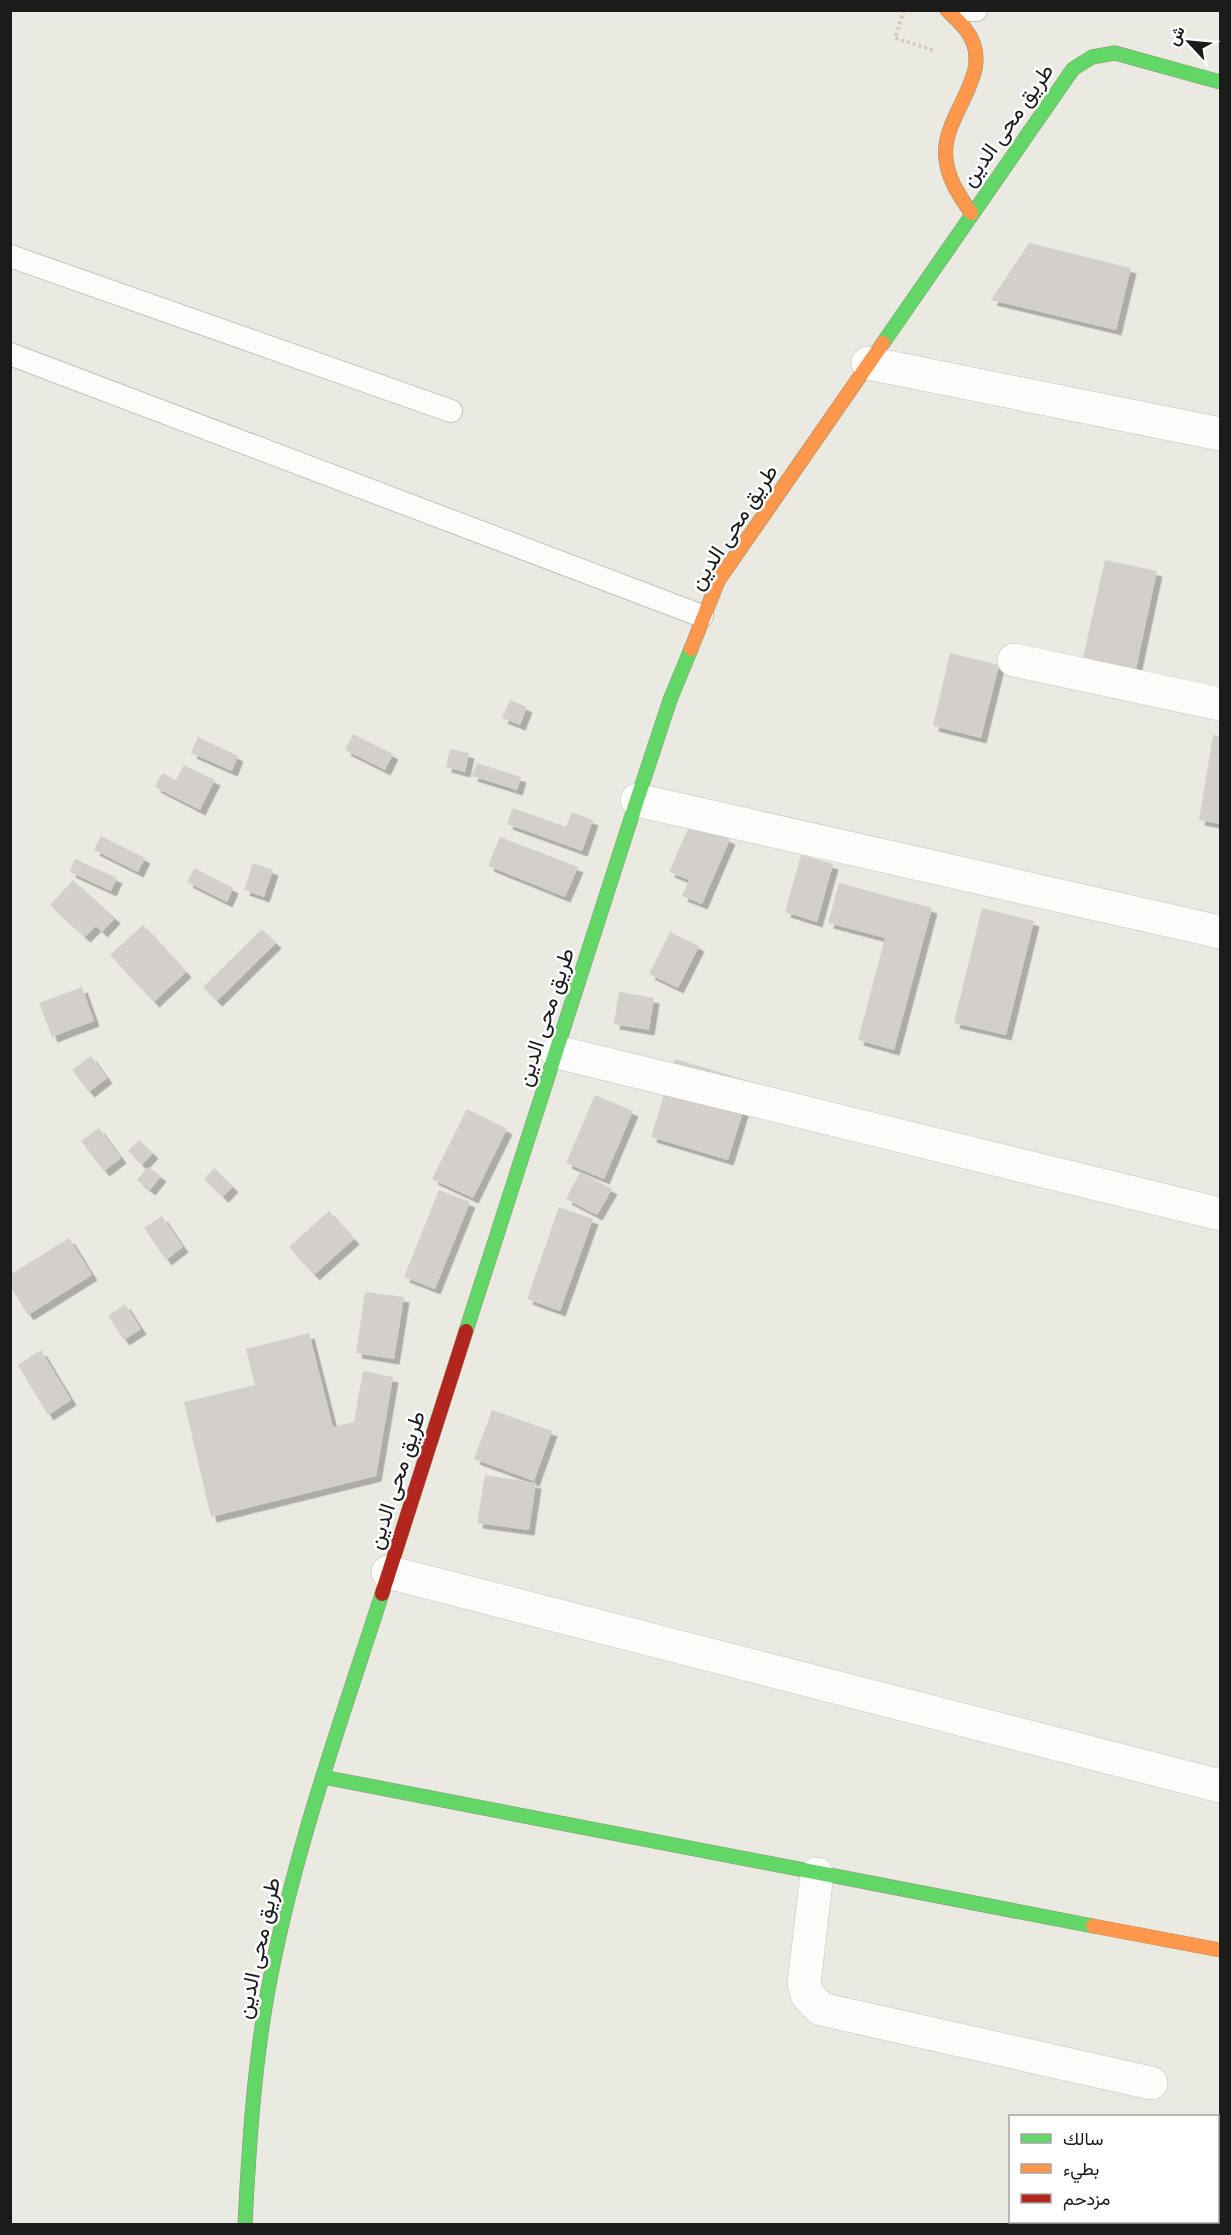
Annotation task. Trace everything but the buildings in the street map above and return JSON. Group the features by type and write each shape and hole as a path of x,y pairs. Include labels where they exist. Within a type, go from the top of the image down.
{"street":[{"path":"947,10 962,22 975,41 976,61 973,82 949,129 945,148 946,168 953,186 971,213"},
{"name":"طريق محى الدين","path":"244,2224 249,2135 268,1990 298,1857 637,800 670,700 702,616 718,581 1058,86 1073,69 1092,57 1115,53 1221,82"},
{"path":"868,363 1221,434"},
{"path":"1014,660 1221,704"},
{"path":"637,800 1221,932"},
{"path":"556,1052 1221,1214"},
{"path":"388,1572 1221,1786"},
{"path":"323,1777 1221,1950"},
{"path":"817,1874 804,1983 807,1995 821,2009 1151,2083"}],"lane":[{"path":"966,10 976,10"},
{"path":"10,256 451,411"},
{"path":"10,354 702,616"}],"path":[{"path":"895,38 904,10"}],"traffic: fast":[{"path":"883,343 1073,69 1092,57 1115,53 1220,82"},
{"path":"466,1331 637,800 670,700 691,649"},
{"path":"245,2224 256,2077 263,2019 278,1939 304,1839 382,1594"},
{"path":"323,1777 1093,1926"}],"traffic: slow":[{"path":"947,10 966,30 974,46 976,62 973,78 946,142 947,167 952,181 971,213"},
{"path":"691,649 718,581 883,343"},
{"path":"1093,1926 1220,1950"}],"traffic: jam":[{"path":"382,1594 466,1331"}]}
